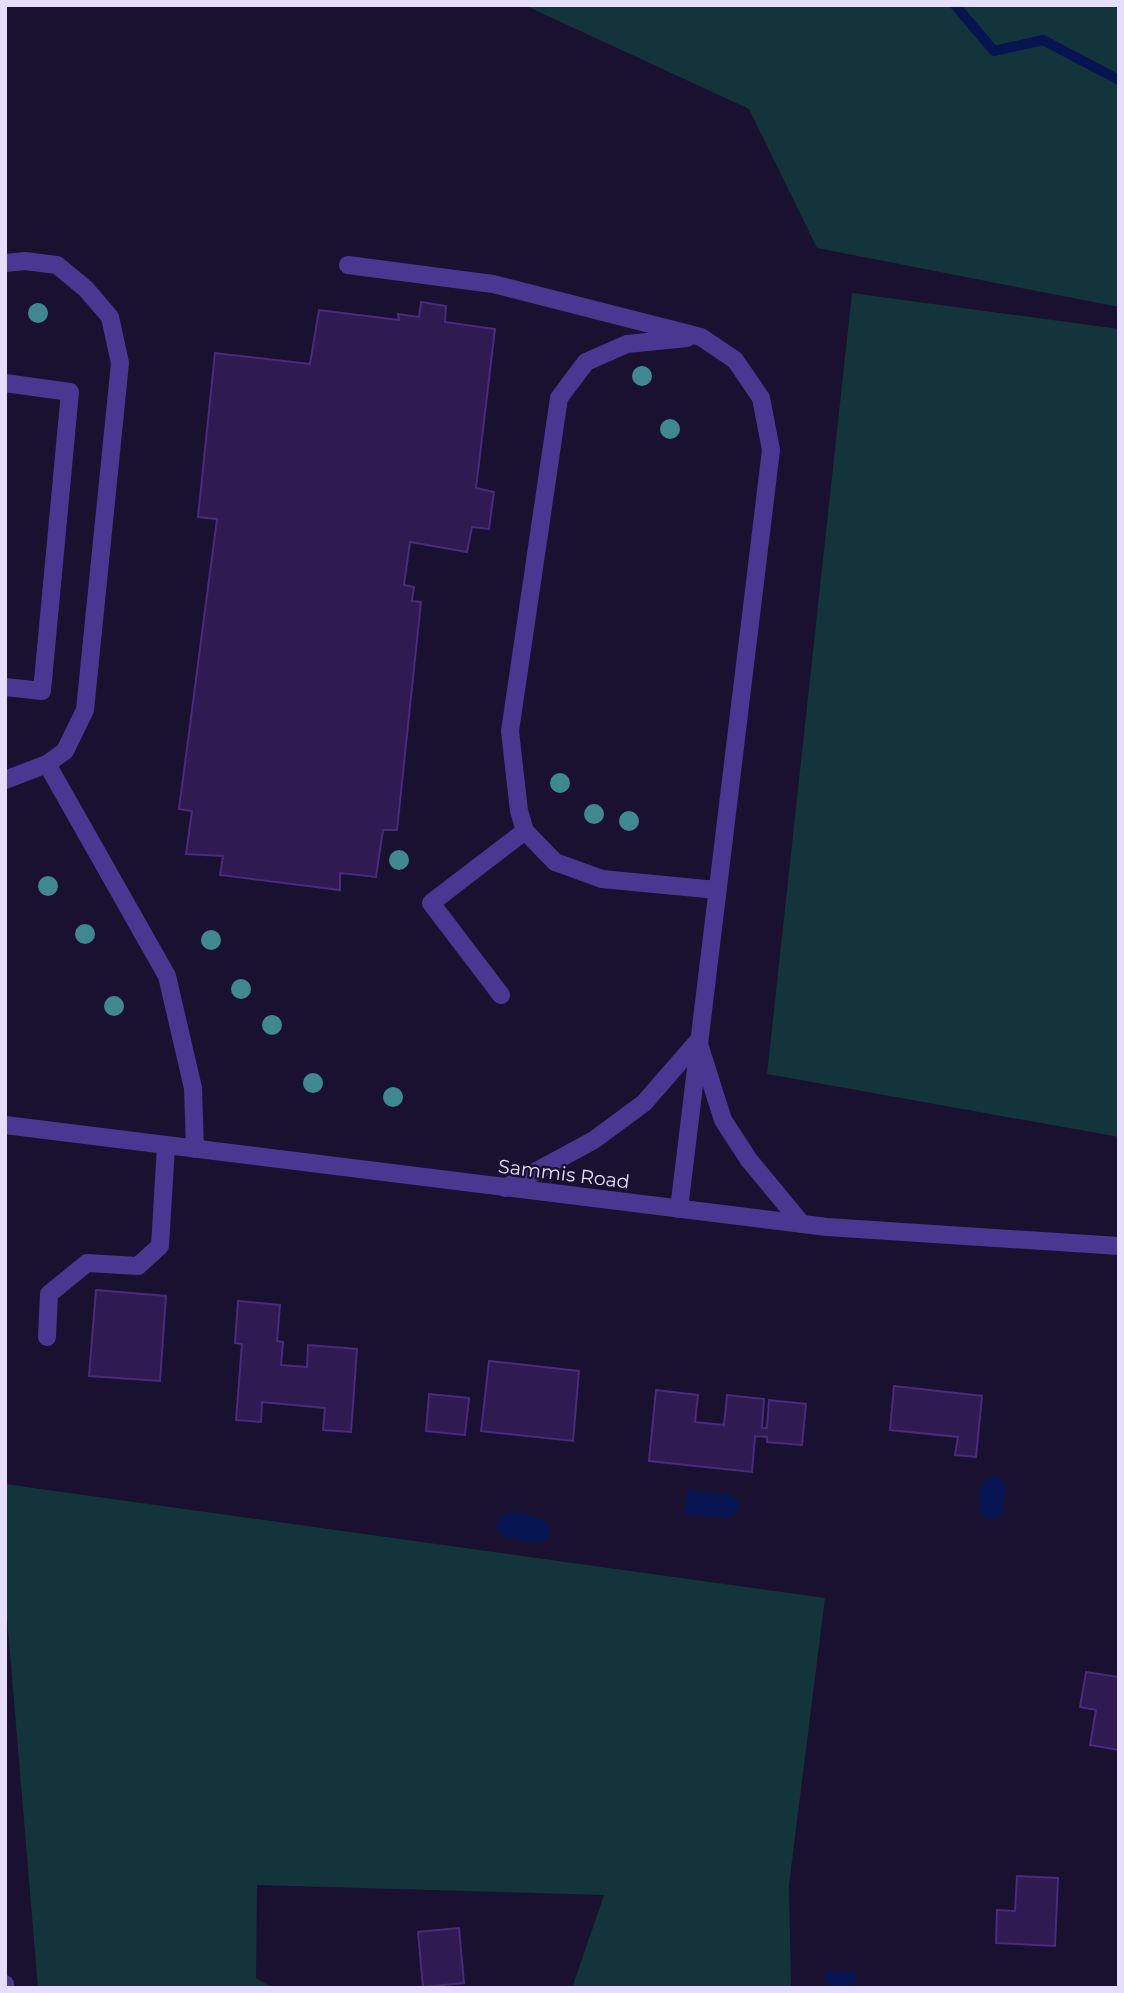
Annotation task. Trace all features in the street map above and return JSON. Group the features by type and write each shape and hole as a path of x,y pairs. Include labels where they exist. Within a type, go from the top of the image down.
{"street":[{"path":"5,263 25,261 57,265 86,289 110,317 120,363 85,710 65,751 47,764 5,780"},
{"path":"348,265 493,284 701,337 735,360 761,398 771,450 679,1209"},
{"path":"701,337 627,344 586,362 559,398 510,731 519,811 525,831 555,862 602,879 717,890"},
{"path":"5,383 71,391 42,691 5,687"},
{"path":"47,764 167,976 192,1088 195,1149"},
{"path":"501,995 431,903 525,831"},
{"path":"505,1188 594,1140 644,1103 698,1041"},
{"path":"698,1041 723,1120 749,1160 802,1224"},
{"name":"Sammis Road","path":"5,1125 802,1224 1119,1246"},
{"path":"47,1337 49,1294 87,1263 138,1266 160,1246 166,1146"}],"green space":[{"path":"524,5 1119,5 1119,307 817,248 749,109"},
{"path":"852,293 1119,329 1119,1137 767,1074"},
{"path":"5,1484 825,1598 789,1885 791,1988 572,1988 604,1895 257,1885 256,1978 273,1988 38,1988 5,1593"}],"shaded area":[{"path":"997,1475 1006,1485 1003,1511 994,1521 983,1517 980,1511 979,1491 985,1480"},
{"path":"687,1490 730,1494 741,1505 731,1518 685,1514"},
{"path":"512,1511 545,1520 549,1527 549,1536 541,1543 504,1537 497,1529 499,1517"},
{"path":"826,1971 856,1972 855,1988 825,1988"}],"building":[{"path":"421,302 446,306 445,322 495,329 476,488 494,492 489,529 472,527 467,552 410,542 404,585 414,587 412,601 421,602 397,830 383,830 376,877 340,873 340,890 220,875 223,856 186,854 192,811 179,809 217,519 198,517 215,353 310,364 319,310 399,320 398,314 419,317"},
{"path":"96,1290 166,1296 160,1381 89,1376"},
{"path":"238,1301 280,1305 277,1341 283,1342 281,1365 307,1367 308,1345 357,1349 351,1432 323,1430 325,1408 262,1402 261,1422 236,1420 242,1344 235,1343"},
{"path":"489,1361 579,1371 573,1441 481,1431"},
{"path":"894,1386 982,1396 976,1457 955,1455 958,1437 890,1430"},
{"path":"656,1390 698,1395 695,1422 724,1425 727,1395 764,1399 762,1428 767,1428 769,1400 806,1404 802,1445 767,1442 767,1437 755,1436 752,1472 649,1461"},
{"path":"429,1394 469,1398 465,1435 426,1431"},
{"path":"1086,1672 1119,1677 1119,1750 1090,1745 1096,1710 1080,1707"},
{"path":"1017,1876 1058,1878 1055,1946 996,1943 997,1910 1015,1911"},
{"path":"459,1928 464,1983 423,1987 418,1932"}],"waterway":[{"path":"955,5 994,51 1043,40 1119,80"}]}
